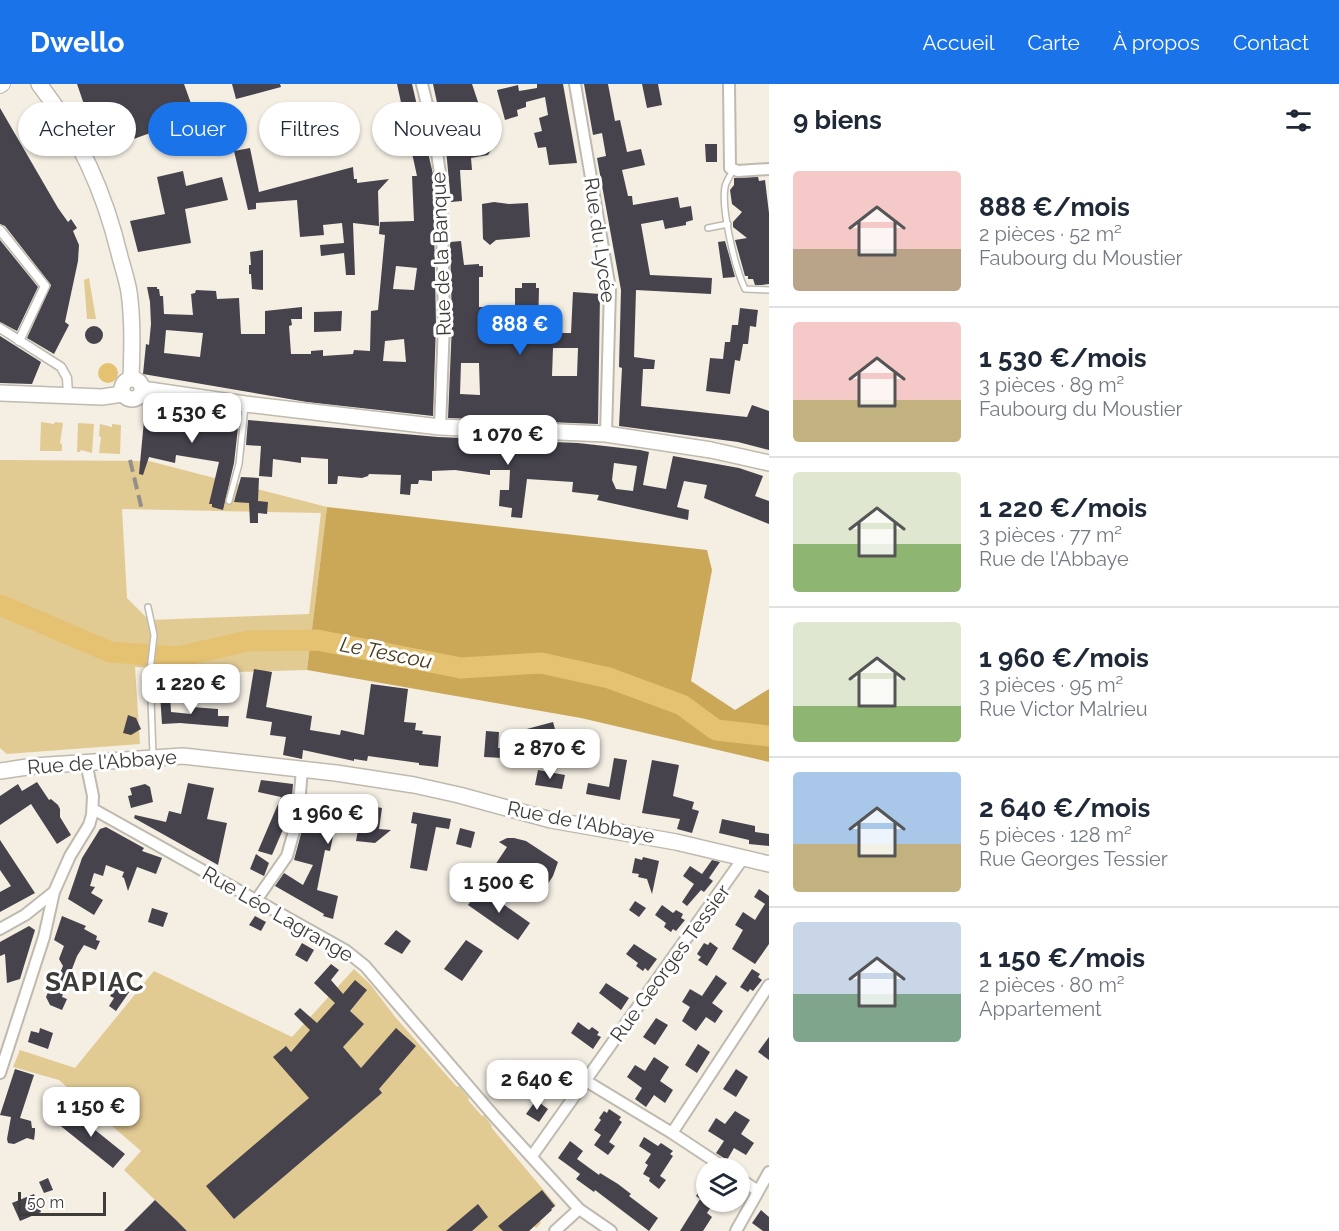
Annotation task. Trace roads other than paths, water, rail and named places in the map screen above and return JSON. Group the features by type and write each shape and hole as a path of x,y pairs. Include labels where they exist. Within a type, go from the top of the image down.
{"main road":[{"path":"0,393 102,397 122,394 128,399 140,396 136,384 129,292 113,225 101,190 87,160 39,84"},
{"path":"136,384 245,404 440,427 606,434 711,450 769,463"},
{"name":"Rue de l'Abbaye","path":"0,771 153,756 189,756 302,769 414,785 551,820 630,832 769,864"}],"street":[{"name":"Rue de la Banque","path":"422,84 434,133 441,193 444,324 440,427"},
{"name":"Rue du Lycée","path":"575,84 610,289 606,434"},
{"path":"729,84 730,168 736,170 769,169"},
{"path":"0,230 45,286 19,341"},
{"path":"0,328 62,367 68,378 68,395"},
{"path":"0,1073 48,923 54,892 70,856 89,825 93,808 86,762"},
{"path":"257,899 287,856 298,817 302,769"},
{"name":"Rue Léo Lagrange","path":"93,808 345,950 365,966 494,1116 579,1209 611,1231"},
{"name":"Rue Georges Tessier","path":"532,1156 744,857"},
{"path":"0,929 31,911 54,892"},
{"path":"31,911 42,916 48,923"},
{"path":"672,1133 769,985"},
{"path":"586,1081 710,1158"},
{"path":"736,1231 769,1172"},
{"path":"750,1186 758,1191"},
{"path":"555,1231 579,1209"}],"lane":[{"path":"736,170 725,186 734,262 745,289 769,290"},
{"path":"708,228 728,224"},
{"path":"229,501 239,465 245,404"},
{"path":"148,607 154,635 150,671 153,756"}],"waterway":[{"name":"Le Tescou","path":"0,605 110,652 177,657 248,641 317,640 461,668 541,663 609,678 682,705 716,730 769,736"}],"railway":[{"path":"130,460 142,510"}],"district":[{"name":"SAPIAC","path":"95,982"}]}
